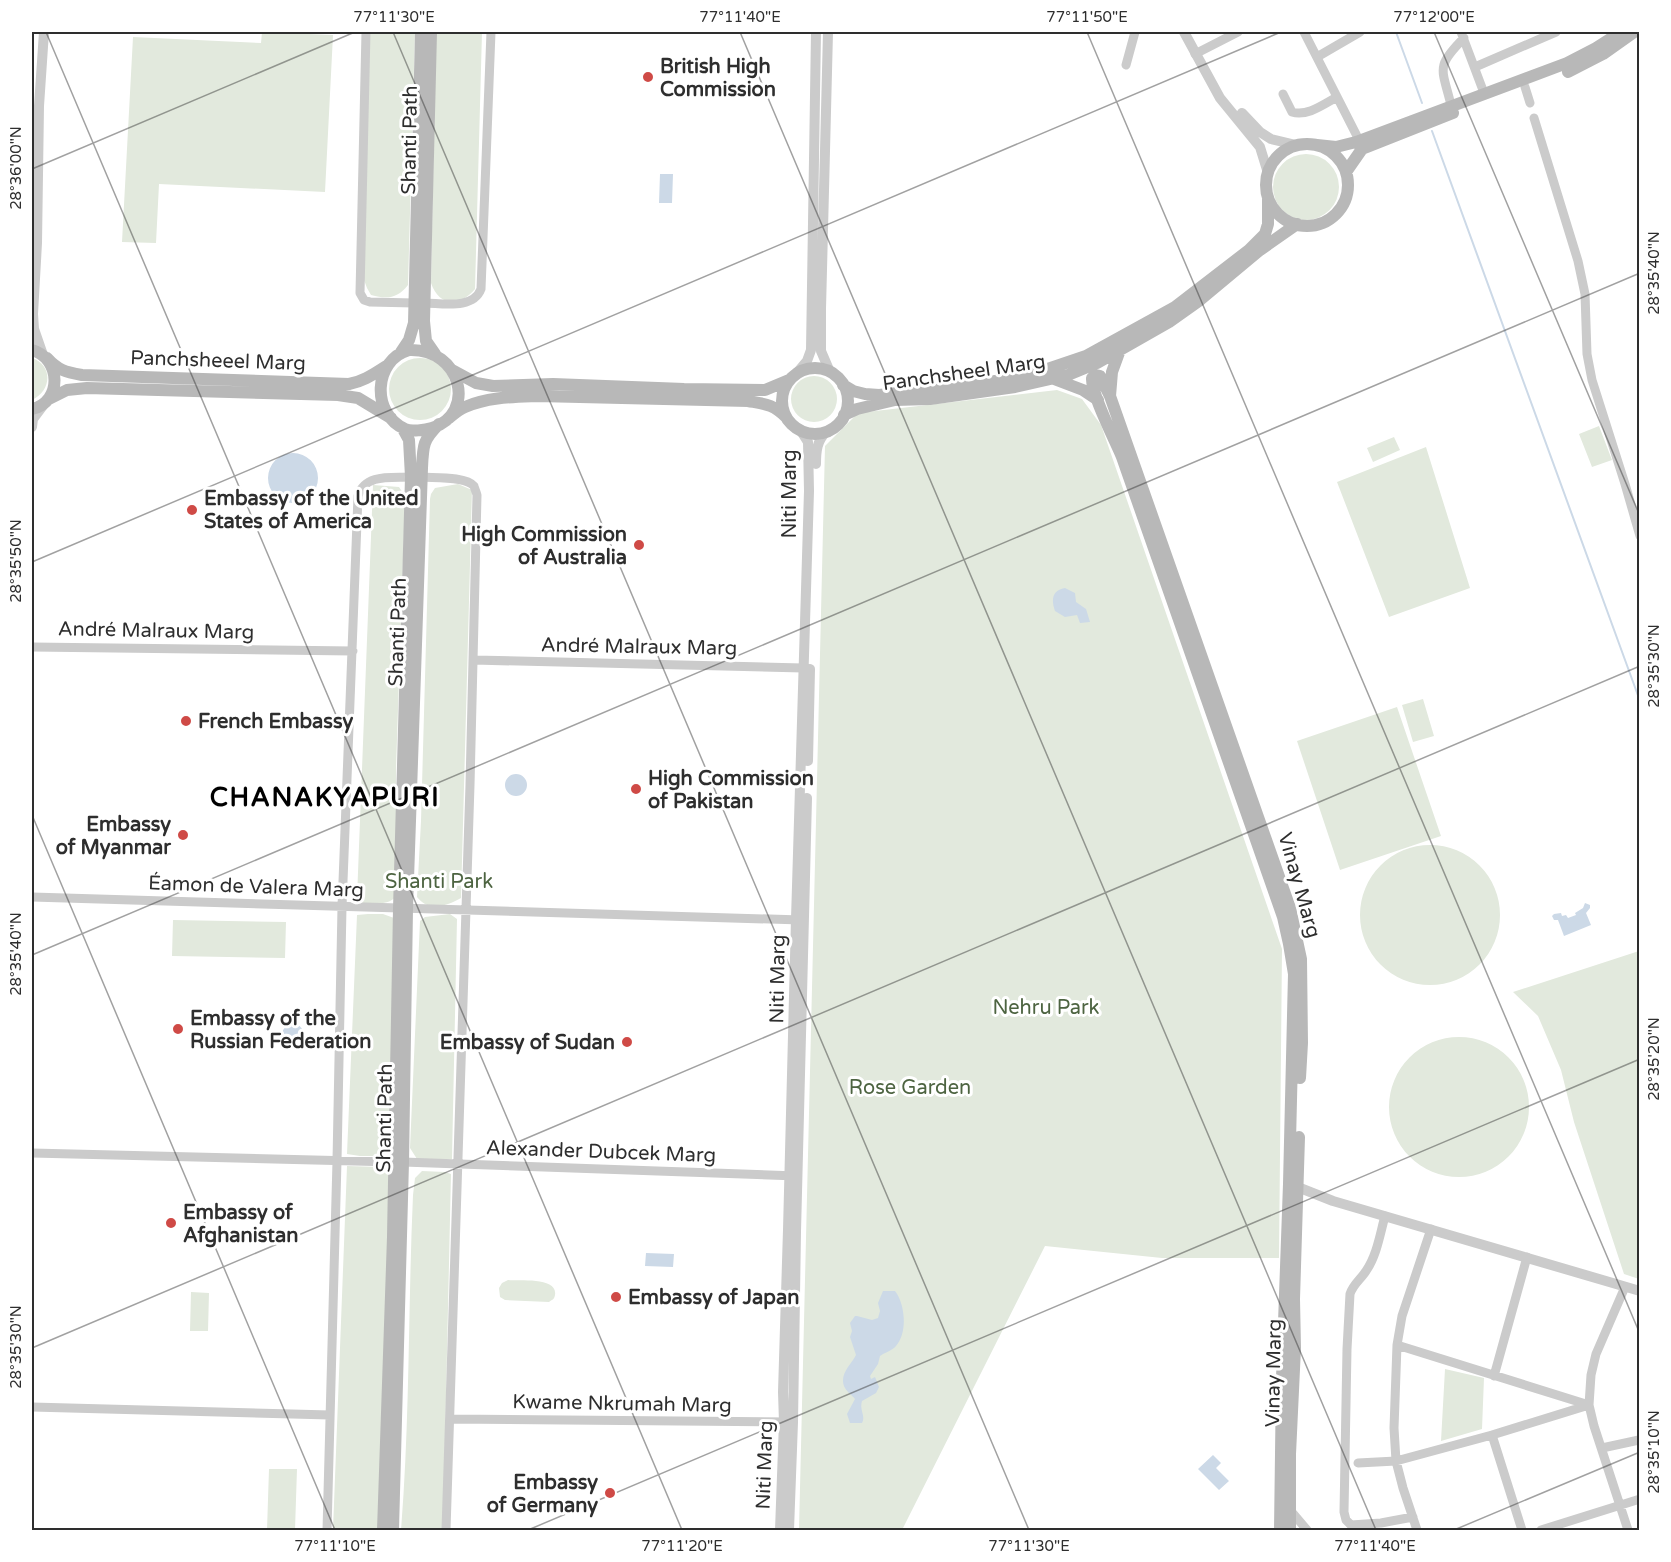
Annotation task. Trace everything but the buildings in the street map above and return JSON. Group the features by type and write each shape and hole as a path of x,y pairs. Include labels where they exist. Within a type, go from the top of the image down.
{"main road":[{"name":"Shanti Path","path":"421,32 419,303 426,341 435,354"},
{"name":"Shanti Path","path":"401,352 410,340 419,303 431,32"},
{"path":"1317,145 1330,150 1340,159 1346,172 1348,186 1345,200 1338,212 1319,224 1308,226 1288,221 1273,208 1268,199 1266,186 1268,173 1274,161 1283,151 1296,145 1306,144 1317,145 1336,147 1359,140 1567,63 1621,32"},
{"path":"1346,172 1362,149 1485,100 1568,72 1604,54 1634,32"},
{"name":"Panchsheel Marg","path":"843,385 854,391 879,395 947,388 1024,377 1086,356 1175,307 1249,249 1264,234 1268,224 1268,199"},
{"name":"Panchsheel Marg","path":"844,415 857,409 895,400 930,399 1054,379 1097,363 1193,306 1260,250 1297,224"},
{"path":"786,417 778,408 769,404 748,401 506,397 464,407 431,428 413,431 403,429 385,410 380,396 381,380 388,365 401,352 418,350 435,354 452,370 476,383 493,386 553,384 765,390 793,377"},
{"name":"Vinay Marg","path":"1120,350 1112,372 1110,396 1290,908 1301,959 1302,1043 1282,1378 1281,1530"},
{"path":"40,354 52,365 55,373 53,391 47,400"},
{"name":"Panchsheeel Marg","path":"40,354 56,368 82,375 349,384 369,378 388,365"},
{"path":"815,368 830,372 839,378 846,390 848,403 837,425 826,432 814,434 801,431 790,424 783,413 781,400 784,388 793,377 802,370 815,368"},
{"path":"444,421 455,407 458,393 452,370"},
{"path":"1098,400 1092,384 1092,378 1096,375 1104,381 1110,396"},
{"path":"1054,379 1083,390 1098,400"},
{"path":"32,409 67,390 87,388 338,395 358,398 391,418"},
{"name":"Vinay Marg","path":"1098,400 1122,457 1283,917 1294,974 1295,1348 1290,1454 1290,1530"},
{"name":"Shanti Path","path":"393,1530 403,909 417,477 423,447 430,433 444,421"},
{"name":"Shanti Path","path":"403,429 409,440 417,477"},
{"name":"Shanti Path","path":"383,1530 399,1162"}],"street":[{"path":"40,354 33,317 37,243 35,103 44,32"},
{"path":"366,32 360,293 364,300 370,302 419,303 464,303 479,296 481,289 490,32"},
{"path":"793,377 807,361 811,350 816,32"},
{"path":"828,32 821,351 830,372"},
{"path":"1126,65 1135,32"},
{"path":"1184,32 1225,93 1260,132 1271,139 1296,145"},
{"path":"1192,32 1198,53 1220,98 1260,147 1268,173"},
{"path":"1198,53 1227,34 1238,32"},
{"path":"1304,32 1359,140"},
{"path":"1317,57 1360,32"},
{"path":"1475,67 1556,32"},
{"path":"1462,34 1484,93"},
{"path":"1451,105 1442,66 1462,34"},
{"path":"1525,87 1530,103"},
{"path":"1283,94 1292,112 1298,114 1306,113 1337,97"},
{"path":"1534,118 1578,261 1585,294 1587,354 1592,380 1637,520 1640,536"},
{"path":"32,427 33,419 47,400"},
{"name":"Niti Marg","path":"800,920 800,802 809,455 808,442 801,431"},
{"name":"Niti Marg","path":"789,1530 788,1422 783,1392 794,1175 816,454 820,438 826,432"},
{"path":"327,1530 342,907 358,496 360,487 368,481 381,478 417,477 468,481 474,486 477,495 474,660 446,1530"},
{"name":"André Malraux Marg","path":"32,646 353,651"},
{"name":"André Malraux Marg","path":"474,660 803,668"},
{"name":"Éamon de Valera Marg","path":"32,897 800,920"},
{"name":"Alexander Dubcek Marg","path":"32,1153 794,1175"},
{"path":"1294,1186 1333,1201 1640,1291"},
{"path":"1385,1216 1370,1264 1365,1273 1352,1286 1350,1294 1344,1512 1346,1520 1351,1525 1381,1523 1413,1517"},
{"path":"1417,1530 1396,1461 1394,1428 1397,1346 1402,1316 1431,1229"},
{"path":"1494,1376 1527,1257"},
{"path":"1625,1287 1596,1353 1591,1375 1589,1405 1628,1530"},
{"path":"1397,1346 1589,1405"},
{"path":"1358,1463 1396,1461 1589,1405"},
{"path":"32,1407 330,1415"},
{"name":"Kwame Nkrumah Marg","path":"450,1419 788,1422"},
{"name":"Niti Marg","path":"780,1530 788,1422"},
{"path":"1492,1434 1522,1530"},
{"path":"1602,1448 1639,1440"},
{"path":"1540,1530 1640,1499"},
{"path":"1290,1510 1307,1530"}],"green space":[{"path":"262,32 333,35 325,192 159,184 156,243 122,242 133,37 261,43"},
{"path":"369,32 415,32 408,285 400,293 387,297 371,295 364,280"},
{"path":"436,32 482,32 475,289 463,299 450,302 439,297 431,283"},
{"path":"1306,154 1318,157 1329,164 1336,175 1339,187 1336,199 1329,210 1318,217 1306,220 1294,217 1283,210 1276,199 1273,187 1276,175 1283,164 1294,157"},
{"path":"32,358 44,367 47,379 43,391 32,400"},
{"path":"420,358 442,367 451,389 442,411 420,420 398,411 389,389 398,367"},
{"path":"814,376 823,377 830,383 836,390 836,408 830,415 823,421 814,422 805,421 798,415 792,408 791,399 792,390 798,383 805,377"},
{"name":"Nehru Park","path":"1057,390 1082,399 1101,425 1282,949 1279,1258 1162,1258 1045,1246 902,1530 799,1530 825,446 858,413"},
{"path":"1599,426 1612,460 1592,467 1579,434"},
{"path":"1394,437 1400,450 1373,462 1367,448"},
{"path":"1426,447 1470,588 1389,617 1337,482"},
{"name":"Shanti Park","path":"458,484 472,490 461,898 448,904 434,906 425,904 417,897 430,499 435,488"},
{"name":"Shanti Park","path":"373,485 399,487 405,501 396,769 396,897 384,903 362,903 357,898"},
{"path":"1423,699 1434,736 1413,742 1402,705"},
{"path":"1397,707 1441,836 1340,870 1297,741"},
{"path":"1430,845 1457,851 1469,857 1479,866 1488,876 1494,888 1500,915 1494,942 1488,954 1479,964 1469,973 1457,979 1430,985 1403,979 1391,973 1381,964 1372,954 1366,942 1360,915 1366,888 1372,876 1381,866 1391,857 1403,851"},
{"name":"Shanti Park","path":"383,914 394,918 390,1148 383,1156 347,1154 357,915"},
{"name":"Shanti Park","path":"450,914 457,919 452,1159 417,1159 410,1148 420,921 425,917"},
{"path":"173,920 286,922 285,958 172,956"},
{"path":"1640,951 1639,1279 1624,1274 1574,1122 1561,1070 1538,1016 1513,992"},
{"path":"1459,1037 1486,1043 1498,1049 1508,1058 1517,1068 1523,1080 1529,1107 1523,1134 1517,1146 1508,1156 1498,1165 1486,1171 1459,1177 1432,1171 1420,1165 1410,1156 1401,1146 1395,1134 1389,1107 1395,1080 1401,1068 1410,1058 1420,1049 1432,1043"},
{"path":"347,1166 382,1167 390,1177 378,1530 333,1530"},
{"path":"422,1171 451,1174 443,1530 401,1530 406,1447 413,1195 415,1178"},
{"path":"508,1280 529,1280 551,1285 554,1289 554,1298 549,1302 505,1300 500,1297 499,1288"},
{"path":"191,1292 209,1293 208,1331 190,1331"},
{"path":"1445,1369 1484,1378 1482,1429 1441,1441"},
{"path":"269,1469 297,1469 295,1530 267,1530"}],"water":[{"path":"660,174 673,174 672,203 659,203"},
{"path":"288,453 298,453 311,460 318,473 318,483 311,496 298,503 288,503 279,499 272,492 268,483 268,473 272,464 279,457"},
{"path":"1065,588 1075,593 1076,602 1086,609 1090,622 1080,623 1077,615 1065,617 1055,611 1053,603 1055,593"},
{"path":"516,774 524,777 527,785 524,793 516,796 508,793 505,785 508,777"},
{"path":"1585,903 1590,905 1586,913 1591,925 1564,936 1558,920 1554,920 1552,916 1561,913 1562,916 1566,915 1568,918 1576,915 1575,913 1583,908"},
{"path":"293,1024 301,1027 304,1035 301,1043 293,1046 285,1043 282,1035 285,1027"},
{"path":"646,1253 674,1254 673,1267 645,1266"},
{"path":"883,1291 895,1291 903,1310 904,1326 900,1340 894,1348 880,1356 870,1376 871,1379 875,1377 879,1387 876,1393 862,1401 862,1423 850,1423 847,1414 855,1399 845,1388 843,1379 856,1355 850,1337 852,1331 850,1323 855,1316 872,1320 878,1318 880,1311 878,1303"},
{"path":"1213,1455 1221,1463 1216,1468 1229,1481 1219,1490 1198,1469"}],"waterway":[{"path":"1396,32 1422,103"},
{"path":"1432,131 1640,701"}],"place":[{"name":"British High Commission","path":"648,77"},
{"name":"Embassy of the United States of America","path":"192,510"},
{"name":"High Commission of Australia","path":"639,545"},
{"name":"French Embassy","path":"186,721"},
{"name":"High Commission of Pakistan","path":"636,789"},
{"name":"Embassy of Myanmar","path":"183,835"},
{"name":"Embassy of the Russian Federation","path":"178,1029"},
{"name":"Embassy of Sudan","path":"627,1042"},
{"name":"Embassy of Afghanistan","path":"171,1223"},
{"name":"Embassy of Japan","path":"616,1297"},
{"name":"Embassy of Germany","path":"610,1493"}],"district":[{"name":"CHANAKYAPURI","path":"325,797"}],"park label":[{"name":"Rose Garden","path":"910,1087"}]}
